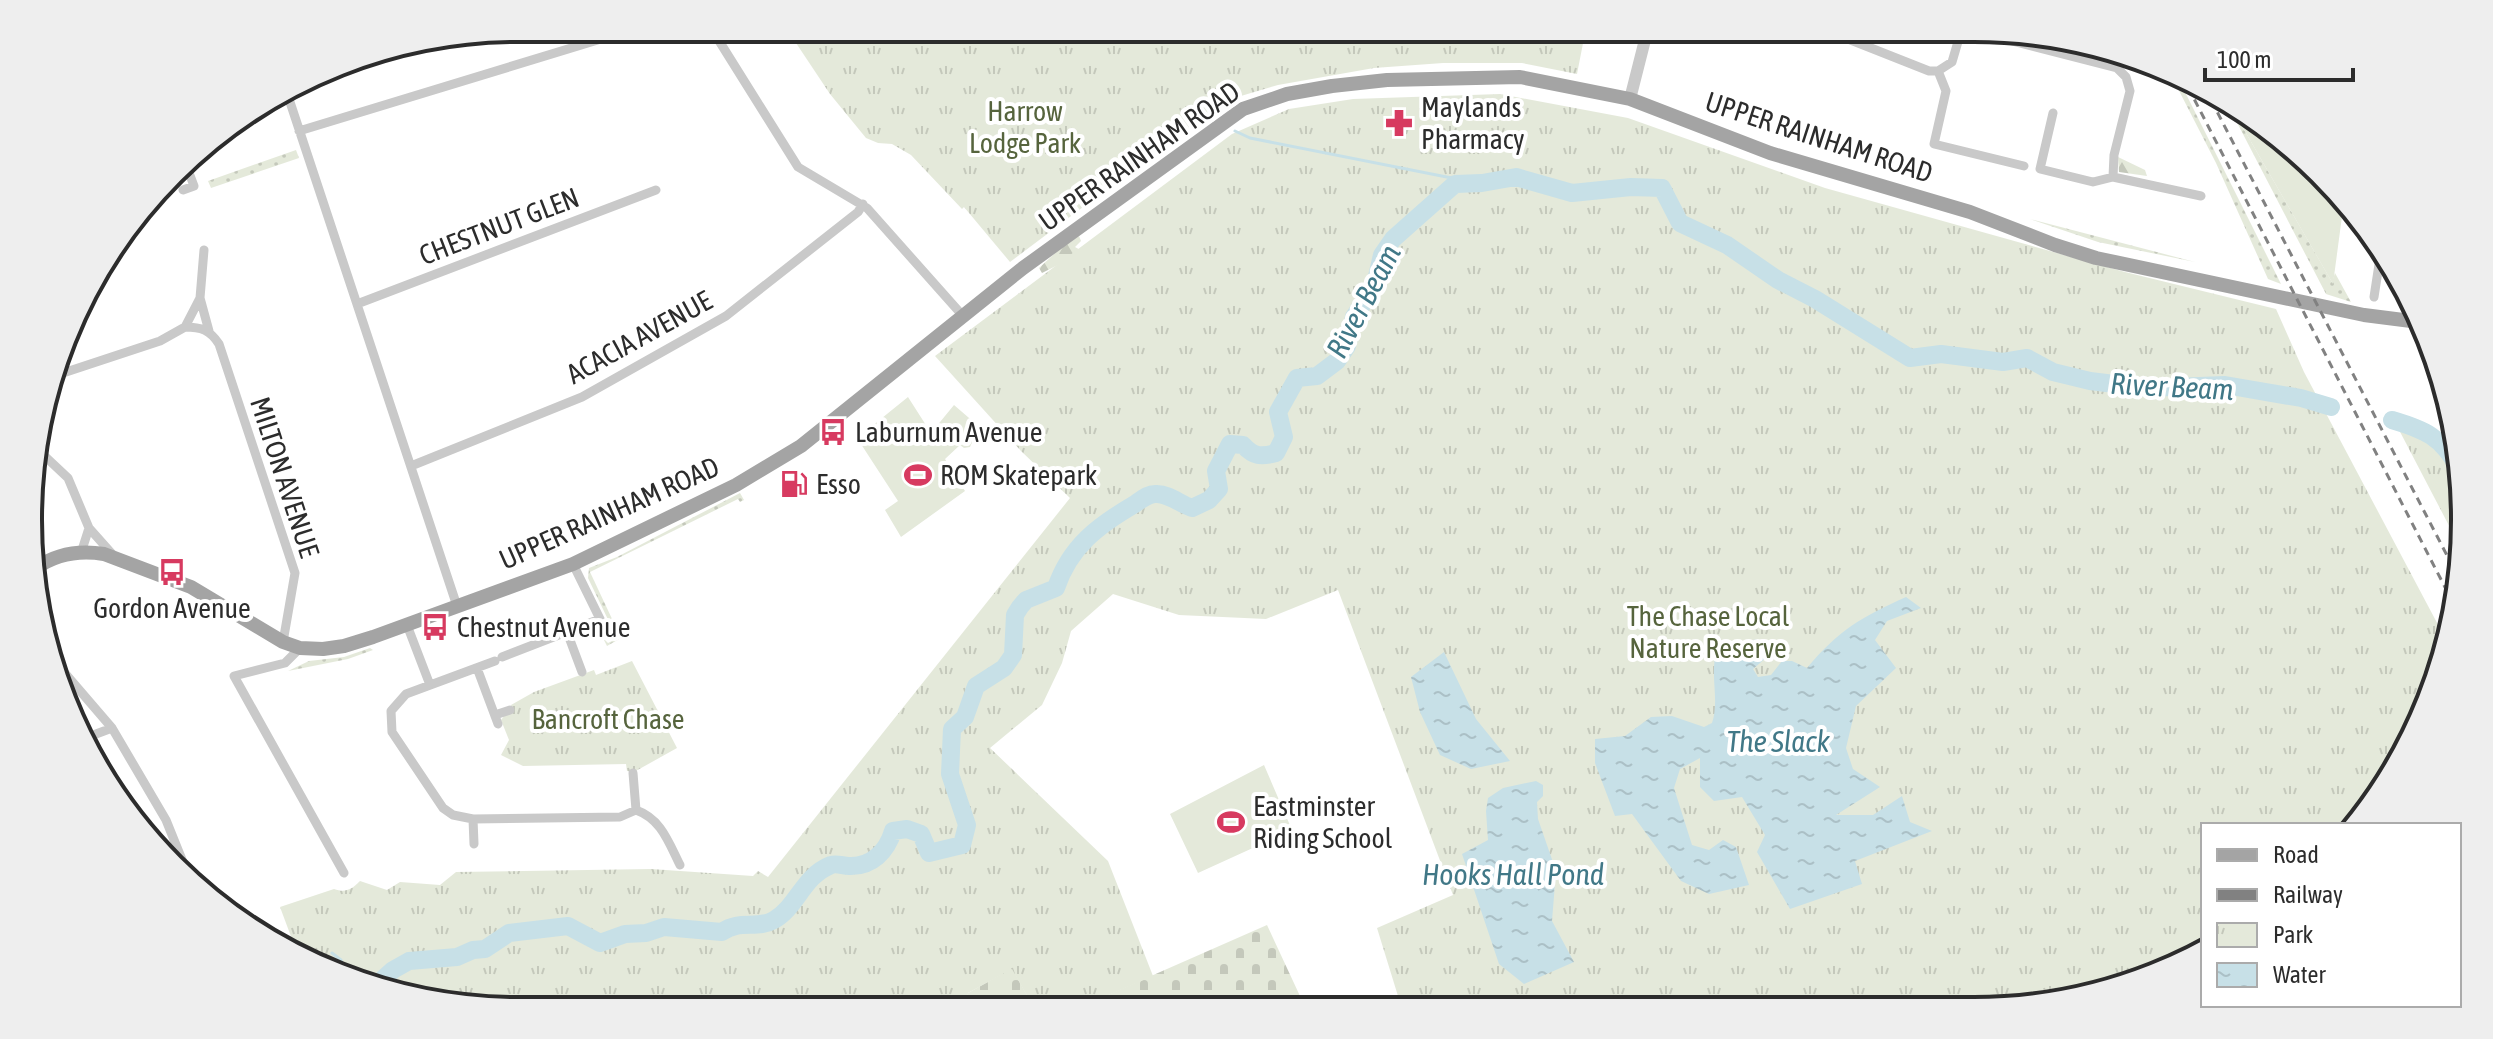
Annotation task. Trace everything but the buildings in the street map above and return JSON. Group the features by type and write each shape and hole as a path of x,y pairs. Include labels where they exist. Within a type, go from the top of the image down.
{"main road":[{"name":"UPPER RAINHAM ROAD","path":"44,563 53,558 81,553 104,554 191,587 283,642 300,648 344,646 407,625 573,564 736,485 801,446 1023,268 1243,109 1287,94 1378,81 1520,77 1630,99 1770,153 1970,212 2096,258 2364,315 2408,321"}],"street":[{"path":"299,131 591,42"},
{"path":"720,42 798,167 863,204 963,316"},
{"path":"1630,99 1644,42"},
{"path":"1864,42 1914,67 1938,71 1952,62 1958,42"},
{"path":"2029,45 2117,68 2126,77 2130,91 2114,155 2113,177"},
{"path":"1938,71 1946,91 1934,144 2024,166"},
{"path":"290,101 457,606"},
{"path":"2053,113 2040,169 2093,182 2113,177 2201,196"},
{"path":"183,190 194,186 190,175"},
{"name":"CHESTNUT GLEN","path":"357,304 656,190"},
{"name":"ACACIA AVENUE","path":"411,466 582,397 726,316 858,212 863,204"},
{"name":"MILTON AVENUE","path":"204,250 200,298 209,331 219,344 295,573 283,642"},
{"path":"2374,297 2379,267"},
{"name":"MILTON AVENUE","path":"185,327 200,298"},
{"path":"65,372 160,341 185,327 209,331"},
{"path":"46,457 68,478 89,528 117,559"},
{"path":"81,553 89,528"},
{"path":"573,564 606,632"},
{"path":"600,619 406,694 391,711 392,732 443,808 453,815 473,819 620,817 636,810 649,815 660,826 680,865"},
{"path":"407,625 430,685"},
{"path":"567,632 582,672"},
{"path":"300,648 285,663 234,676 344,873"},
{"path":"477,668 496,720 510,710"},
{"path":"69,678 112,728 166,820 180,855"},
{"path":"93,735 112,728"},
{"path":"633,773 636,810"},
{"path":"473,819 474,844"}],"green space":[{"name":"Harrow Lodge Park","path":"795,42 1583,42 1577,74 1522,63 1443,63 1374,68 1278,85 1224,101 1010,262 964,207 962,209 911,155 892,144 866,138 830,94"},
{"path":"2177,88 2184,91 2281,284 2268,279 2216,163"},
{"name":"The Chase Local Nature Reserve","path":"1500,94 1628,118 1825,188 2125,272 2276,309 2304,372 2439,626 2415,702 2371,785 2342,823 2201,823 2201,939 2127,972 2067,988 1974,997 1398,997 1377,928 1453,895 1338,590 1266,619 1179,615 1113,594 1071,631 1062,663 1042,705 990,748 1108,861 1153,976 1104,997 1028,997 1012,969 968,993 968,997 488,996 396,981 337,961 292,939 280,907 334,889 348,890 360,881 387,890 400,882 440,885 456,872 651,869 753,876 758,871 768,877 1070,498 1021,451 935,356 1232,134 1289,109 1353,99"},
{"path":"2236,120 2332,282 2335,273 2351,302 2326,294"},
{"path":"2240,123 2288,160 2342,216 2333,284"},
{"path":"296,150 299,158 211,188 208,181"},
{"path":"2118,157 2145,170 2147,176 2119,172"},
{"path":"2030,219 2195,262 2098,242"},
{"path":"1079,236 1081,241 1075,247 1084,252 1042,273 1039,268 1065,244"},
{"name":"ROM Skatepark","path":"908,397 931,433 954,405 978,429 970,447 960,445 945,459 965,491 901,537 885,510 898,501 859,441 861,435"},
{"path":"2397,426 2425,434 2441,446 2447,455 2451,529"},
{"path":"740,493 744,500 740,502 738,499 590,572 621,638 607,646 603,638 608,643 614,640 611,634 614,632 588,578 589,568 617,557"},
{"path":"370,648 373,650 348,659 288,671 309,661 344,657"},
{"name":"Bancroft Chase","path":"632,661 677,748 634,772 627,771 626,764 523,766 501,755 509,740 501,720 513,712 511,705 534,692 594,670 596,675"},
{"name":"Eastminster Riding School","path":"1264,765 1292,830 1198,873 1170,814"},
{"path":"1267,925 1300,997 1103,997"},
{"path":"1012,968 1028,997 968,997 968,993"}],"water":[{"name":"The Slack","path":"1906,597 1921,608 1887,621 1875,640 1896,668 1856,706 1846,748 1853,769 1880,787 1836,815 1873,815 1902,796 1910,822 1932,831 1855,861 1862,884 1790,909 1757,852 1765,835 1742,797 1714,801 1700,787 1700,758 1680,769 1674,788 1692,845 1709,850 1723,840 1736,847 1749,885 1709,894 1681,881 1632,814 1615,816 1595,763 1595,739 1625,736 1651,717 1672,716 1704,727 1712,723 1714,714 1717,650 1757,639 1774,651 1753,669 1758,677 1771,675 1782,661 1792,661 1807,668 1830,643 1852,626"},
{"path":"1444,652 1476,719 1510,761 1471,769 1440,755 1420,712 1411,677"},
{"name":"Hooks Hall Pond","path":"1536,781 1543,785 1543,796 1537,802 1538,819 1556,871 1552,921 1574,962 1524,984 1499,964 1462,854 1488,840 1488,798 1503,788"}],"waterway":[{"path":"1235,131 1250,138 1477,183"},
{"name":"River Beam","path":"385,978 409,961 457,957 485,949 509,933 568,926 600,943 625,934 646,933 664,927 722,932 735,926 768,923 782,914 821,870 833,864 857,866 871,861 887,845 893,831 907,829 921,834 929,853 962,845 967,825 950,774 952,729 965,717 976,686 1004,668 1013,655 1015,615 1020,607 1026,600 1056,588 1069,560 1087,538 1146,497 1161,494 1192,508 1209,500 1219,489 1216,471 1230,444 1243,445 1258,455 1276,453 1284,437 1278,412 1297,378 1317,376 1337,361 1347,346 1354,317 1375,285 1382,255 1393,239 1455,184 1516,177 1572,193 1631,187 1662,188 1680,223 1727,245 1778,280 1815,299 1910,358 1941,354 2003,362 2027,358 2053,372 2090,381 2147,388 2225,385 2301,398 2331,407"},
{"name":"River Beam","path":"2392,420 2432,436 2446,449"},
{"path":"332,953 342,963"}],"railway":[{"path":"2192,95 2446,589"},
{"path":"2215,108 2449,560"}],"place":[{"name":"Maylands Pharmacy","path":"1399,123"},
{"name":"Laburnum Avenue","path":"833,432"},
{"name":"ROM Skatepark","path":"918,475"},
{"name":"Esso","path":"794,484"},
{"name":"Gordon Avenue","path":"172,572"},
{"name":"Chestnut Avenue","path":"435,627"},
{"name":"Eastminster Riding School","path":"1231,822"}]}
